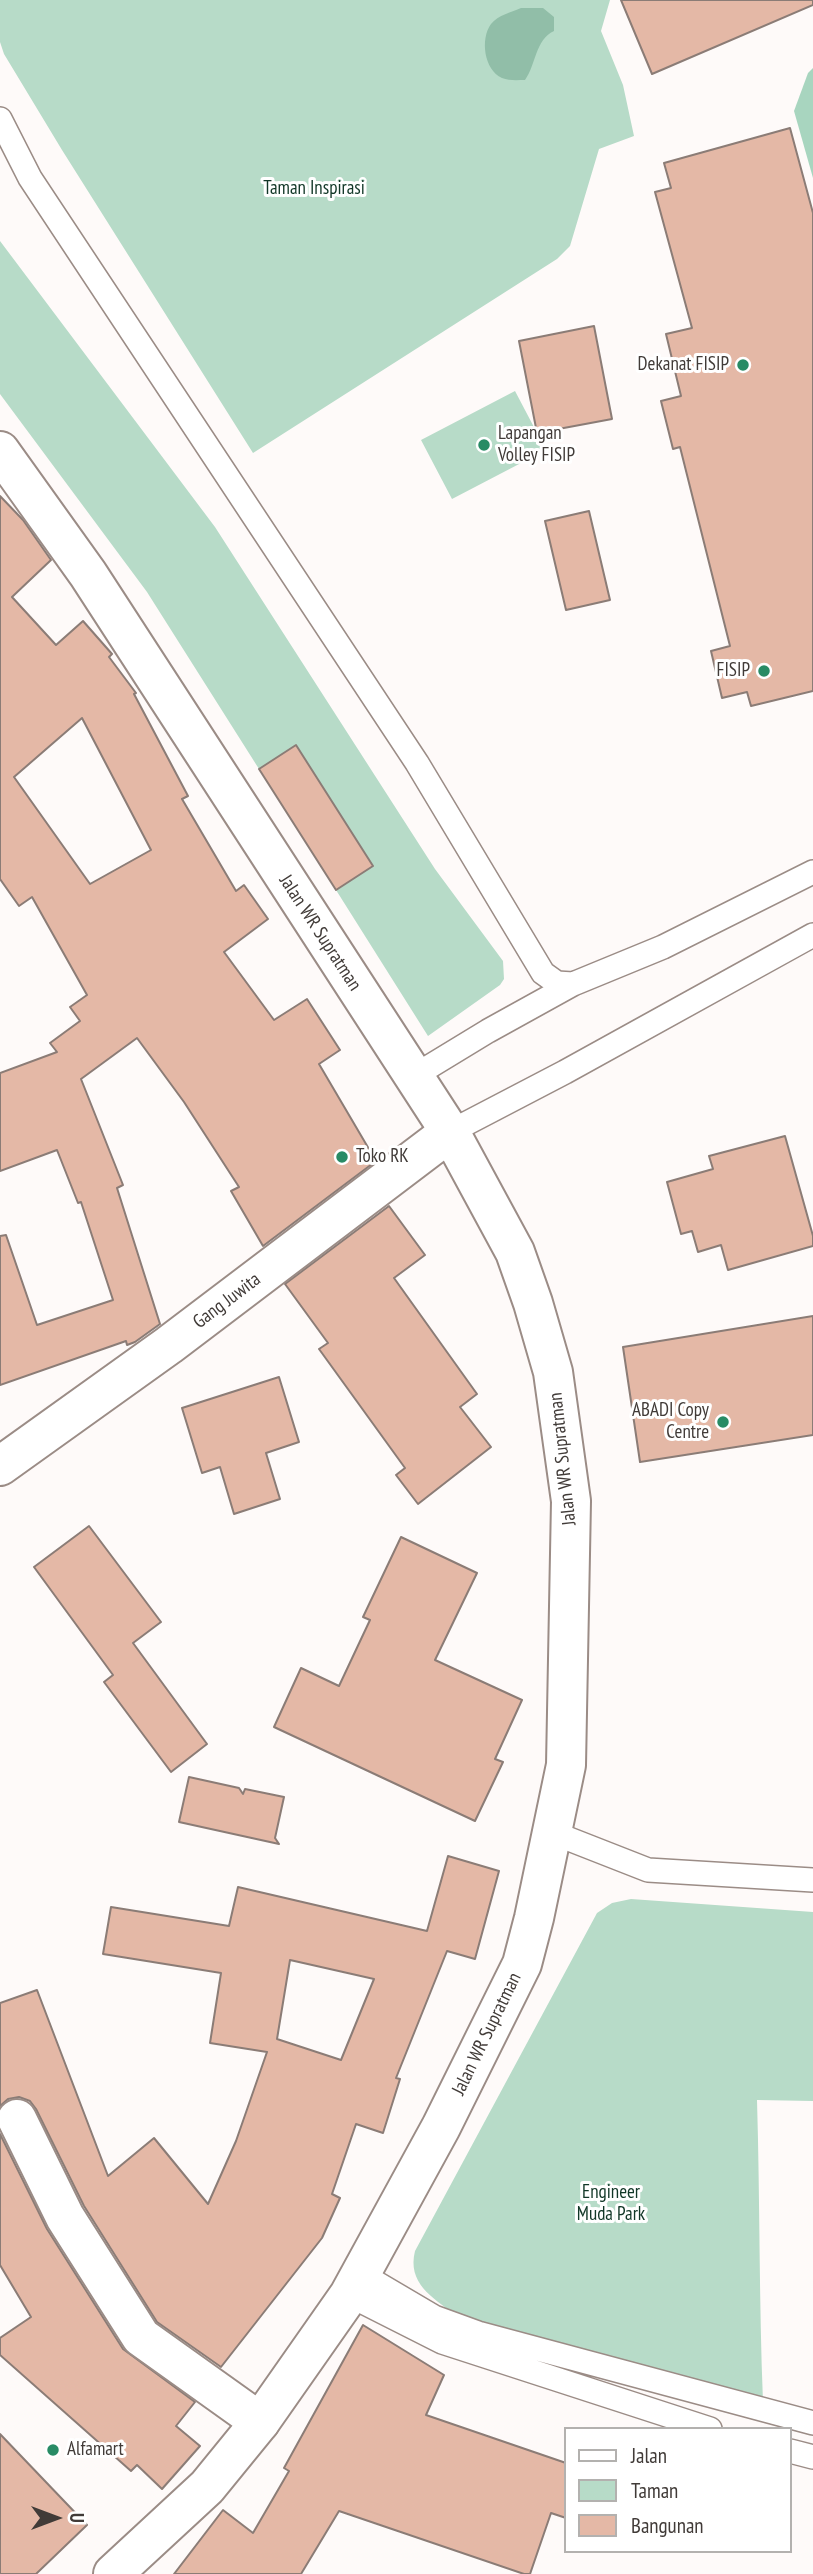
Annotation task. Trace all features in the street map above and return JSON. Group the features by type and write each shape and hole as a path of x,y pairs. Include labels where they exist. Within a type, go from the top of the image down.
{"main road":[{"name":"Jalan WR Supratman","path":"0,451 88,574 414,1076 450,1132 516,1252 553,1372 572,1500 566,1765 522,1964 441,2127 355,2284 260,2422 207,2487 113,2574"},
{"name":"Gang Juwita","path":"0,1466 169,1345 450,1132"},
{"path":"17,2119 65,2217 141,2337 260,2422"}],"lane":[{"path":"0,120 30,178 417,763 543,973 557,983 573,984"},
{"path":"414,1076 573,984 663,947 813,872"},
{"path":"450,1132 565,1072 813,935"},
{"path":"551,1832 648,1870 813,1880"},
{"path":"355,2284 478,2333 813,2423"},
{"path":"355,2284 442,2342 704,2427"},
{"path":"792,2452 813,2457"}],"green space":[{"name":"Taman Inspirasi","path":"0,0 610,0 601,31 623,85 634,136 599,149 570,246 557,259 253,453 4,54 0,42"},
{"path":"0,241 215,527 435,869 503,961 504,979 500,985 428,1036 336,890 372,866 259,769 147,592 0,394"},
{"name":"Lapangan Volley FISIP","path":"515,391 546,450 452,499 421,440"},
{"name":"Engineer Muda Park","path":"631,1899 813,1912 813,2101 757,2100 763,2402 454,2314 423,2288 415,2272 415,2251 597,1913 612,1903"}],"shaded area":[{"path":"521,8 543,8 554,17 554,31 543,40 525,80 508,80 491,68 486,54 486,38 494,21"},
{"path":"813,68 813,178 794,111 808,73"}],"building":[{"path":"621,0 813,0 813,5 652,74"},
{"path":"790,128 813,213 813,691 751,706 747,692 722,698 711,651 730,646 680,447 673,449 661,401 681,396 666,334 692,328 655,192 671,188 664,163"},
{"path":"594,326 612,419 537,433 519,341"},
{"path":"0,496 23,520 51,560 12,597 56,645 83,621 112,654 109,657 136,693 134,694 188,796 182,799 236,891 244,885 268,919 224,952 274,1020 307,999 340,1050 319,1064 376,1161 263,1246 231,1191 239,1187 184,1102 137,1038 81,1079 123,1185 117,1188 160,1324 135,1342 127,1345 126,1341 0,1385 0,1236 6,1235 37,1325 113,1300 81,1202 78,1203 57,1150 0,1171 0,1073 57,1052 50,1043 80,1021 70,1007 87,995 32,897 19,906 0,879","holes":["82,718 151,850 90,884 14,777"]},
{"path":"589,511 610,600 566,610 545,521"},
{"path":"296,745 373,866 336,890 259,769"},
{"path":"785,1136 813,1236 813,1246 728,1270 721,1245 698,1252 692,1231 681,1234 667,1182 713,1169 709,1156"},
{"path":"389,1206 425,1255 394,1278 477,1394 460,1407 491,1447 418,1504 396,1475 405,1468 319,1349 328,1343 285,1284"},
{"path":"813,1316 813,1435 640,1462 623,1347"},
{"path":"279,1377 299,1442 266,1453 280,1499 234,1514 220,1467 202,1473 182,1408"},
{"path":"89,1526 161,1622 133,1643 207,1744 171,1772 104,1682 113,1675 34,1567"},
{"path":"401,1537 477,1573 435,1660 522,1700 495,1759 503,1762 475,1821 274,1727 301,1668 339,1686 370,1620 363,1617"},
{"path":"189,1777 239,1788 243,1794 245,1789 284,1797 275,1838 279,1844 179,1822"},
{"path":"448,1856 499,1871 475,1959 447,1951 396,2078 400,2079 383,2133 356,2124 332,2194 340,2198 322,2238 221,2367 157,2322 84,2206 30,2101 19,2097 8,2099 0,2106 0,2003 37,1990 108,2176 154,2138 208,2204 236,2141 267,2052 210,2043 221,1973 103,1954 111,1907 229,1926 238,1887 427,1931","holes":["290,1960 374,1979 341,2060 277,2039"]},
{"path":"0,2134 47,2229 123,2349 195,2402 176,2426 200,2446 162,2489 137,2465 131,2471 0,2355 0,2338 31,2317 0,2265"},
{"path":"363,2325 444,2375 426,2415 564,2462 564,2517 551,2513 530,2574 339,2511 301,2574 174,2574 223,2510 253,2533 289,2471 284,2468"},
{"path":"0,2434 87,2525 36,2574 0,2574"}],"place":[{"name":"Dekanat FISIP","path":"743,365"},
{"name":"Lapangan Volley FISIP","path":"484,445"},
{"name":"FISIP","path":"764,671"},
{"name":"Toko RK","path":"342,1157"},
{"name":"ABADI Copy Centre","path":"723,1422"},
{"name":"Alfamart","path":"53,2450"}]}
